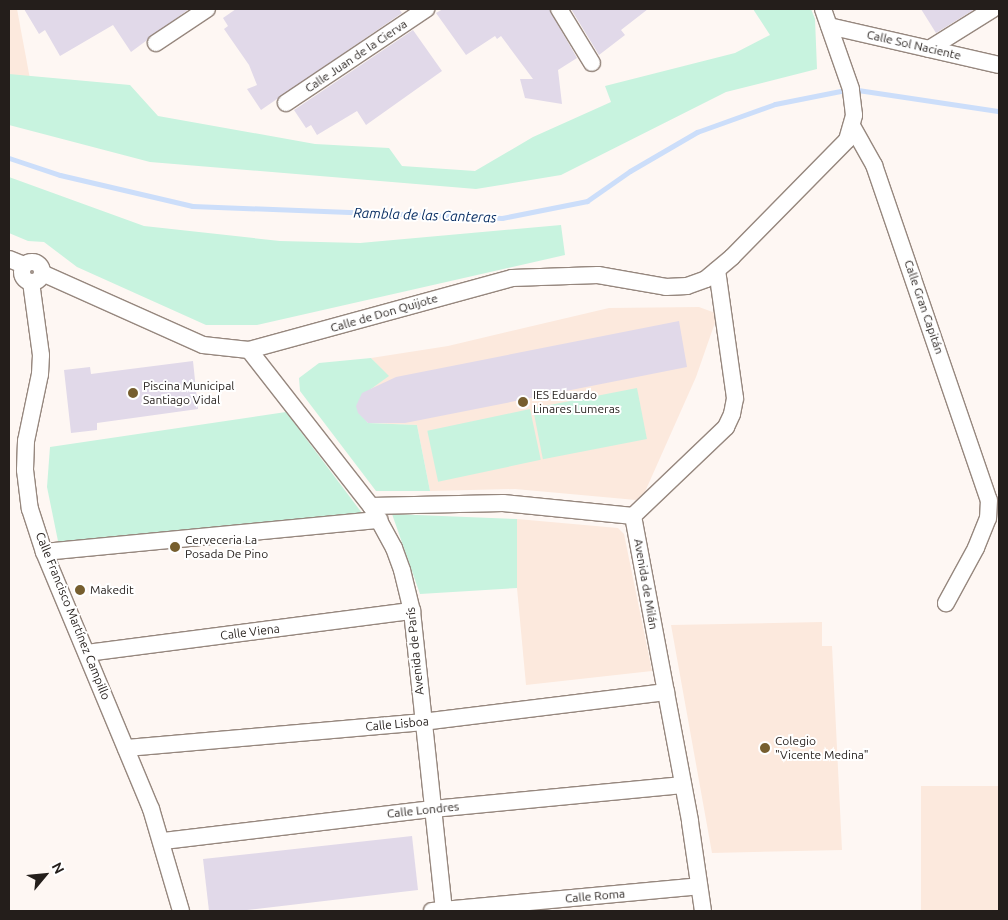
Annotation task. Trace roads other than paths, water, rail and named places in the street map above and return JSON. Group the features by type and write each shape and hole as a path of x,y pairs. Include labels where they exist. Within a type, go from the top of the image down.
{"street":[{"path":"156,44 207,9"},
{"path":"559,9 592,63"},
{"name":"Calle Gran Capitán","path":"823,9 851,89 852,126 874,165 989,500 988,518 976,548 946,603"},
{"path":"929,49 993,9"},
{"name":"Calle Juan de la Cierva","path":"286,103 417,11"},
{"name":"Calle Sol Naciente","path":"829,26 999,65"},
{"name":"Calle de Don Quijote","path":"37,278 203,345 249,350 512,278 598,275 666,287 687,286 706,279 732,257 847,140 852,126"},
{"name":"Calle Francisco Martínez Campillo","path":"16,262 23,278 37,278 41,364 26,441 25,470 30,509 44,552 163,841 181,911"},
{"path":"371,506 503,503 633,516 726,427 732,414 735,398 717,270"},
{"name":"Avenida de París","path":"249,350 371,506 399,563 412,611 422,722 433,809 440,911"},
{"name":"Avenida de Milán","path":"633,516 683,785 702,911"},
{"path":"44,552 379,520"},
{"name":"Calle Viena","path":"87,653 412,611"},
{"name":"Calle Lisboa","path":"126,748 422,722 666,692"},
{"name":"Calle Londres","path":"163,841 433,809 683,785"},
{"name":"Calle Roma","path":"440,911 699,886"}],"waterway":[{"name":"Rambla de las Canteras","path":"9,158 60,175 192,206 502,218 587,201 630,171 697,132 775,104 851,89 999,111"}],"place":[{"name":"Piscina Municipal Santiago Vidal","path":"133,393"},
{"name":"IES Eduardo Linares Lumeras","path":"523,402"},
{"name":"Cerveceria La Posada De Pino","path":"175,547"},
{"name":"Makedit","path":"80,590"},
{"name":"Colegio \"Vicente Medina\"","path":"765,748"}]}
